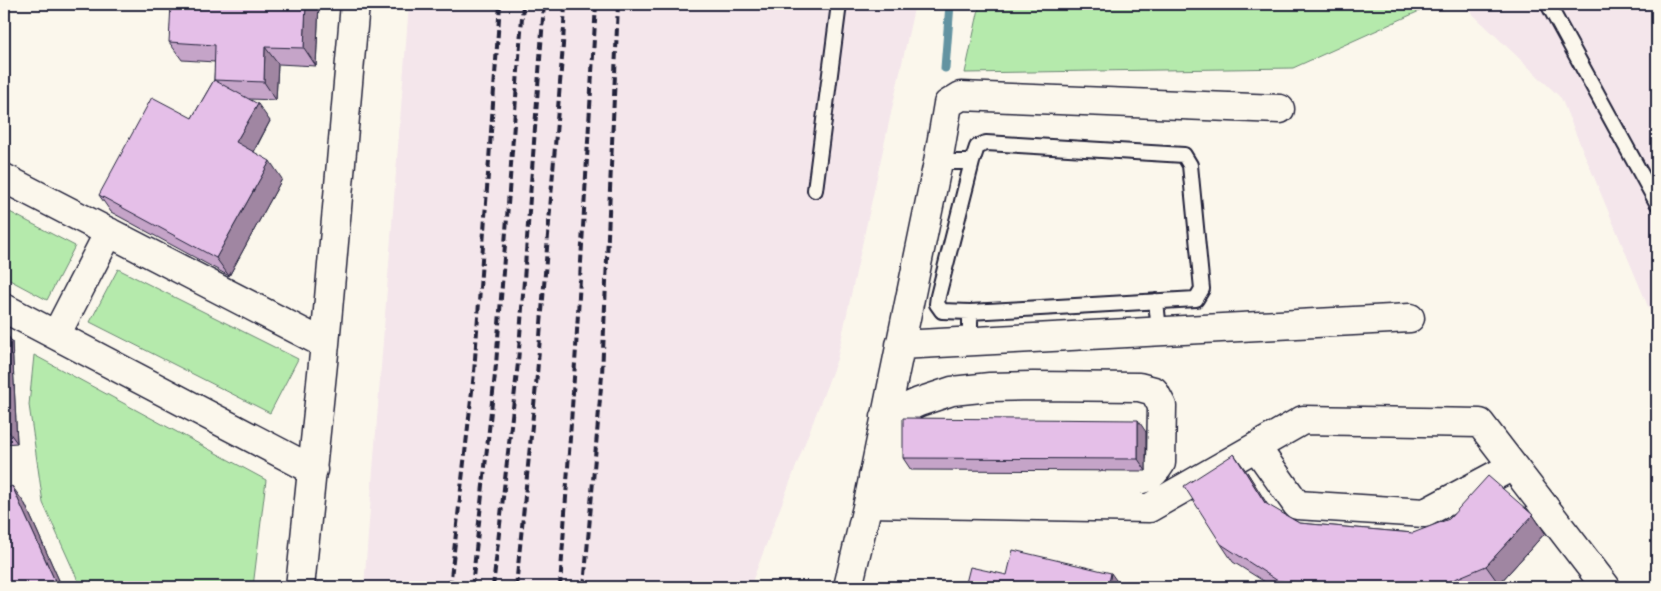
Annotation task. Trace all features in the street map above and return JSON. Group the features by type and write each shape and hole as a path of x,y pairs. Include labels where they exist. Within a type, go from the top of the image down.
{"street":[{"path":"300,587 325,344 355,4"},
{"path":"848,587 868,503 886,477 896,413 900,345 938,162 948,104 961,96 1280,109"},
{"path":"4,178 325,344"},
{"path":"56,335 108,232"},
{"path":"4,308 313,470"},
{"path":"900,345 1410,318"},
{"path":"886,477 1129,482 1148,478 1161,463 1162,406 1154,391 1139,387 1033,386 952,391 919,402 896,413"},
{"path":"868,503 1149,508 1303,420 1480,423 1606,587"},
{"path":"1256,447 1296,506 1425,514 1513,466"}],"lane":[{"path":"815,190 839,4"},
{"path":"1548,4 1657,203"},
{"path":"986,143 1184,155 1190,165 1202,289 1196,299 1156,301 970,312 942,311 937,304 938,296 972,162 978,147 986,143"},
{"path":"938,162 972,162"},
{"path":"1156,301 1158,331"},
{"path":"970,312 970,341"}],"shaded area":[{"path":"409,4 915,4 837,359 750,587 364,587"},
{"path":"1462,4 1657,4 1657,328 1561,98"}],"green space":[{"path":"980,4 1435,4 1293,68 965,73"},
{"path":"4,209 75,246 47,300 4,277"},
{"path":"118,269 298,359 270,413 90,322"},
{"path":"34,355 266,480 253,587 81,587 43,503 29,405"}],"building":[{"path":"171,4 306,4 304,48 265,47 264,82 214,80 215,45 169,42"},
{"path":"214,80 258,104 236,142 270,161 216,258 99,195 152,97 192,118"},
{"path":"903,418 1138,420 1138,459 903,458"},
{"path":"1234,454 1265,503 1299,523 1413,533 1449,519 1488,476 1533,515 1486,566 1436,587 1360,587 1278,581 1221,544 1184,486"},
{"path":"12,486 55,581 42,587 4,587 4,490"},
{"path":"1013,550 1111,573 1108,587 965,587 970,567 1007,575"}],"waterway":[{"path":"945,68 950,4"}],"railway":[{"path":"450,587 474,373 500,4"},
{"path":"472,587 496,365 523,4"},
{"path":"493,587 518,363 544,4"},
{"path":"516,587 537,375 565,4"},
{"path":"560,587 596,4"},
{"path":"584,587 602,375 618,4"}]}
